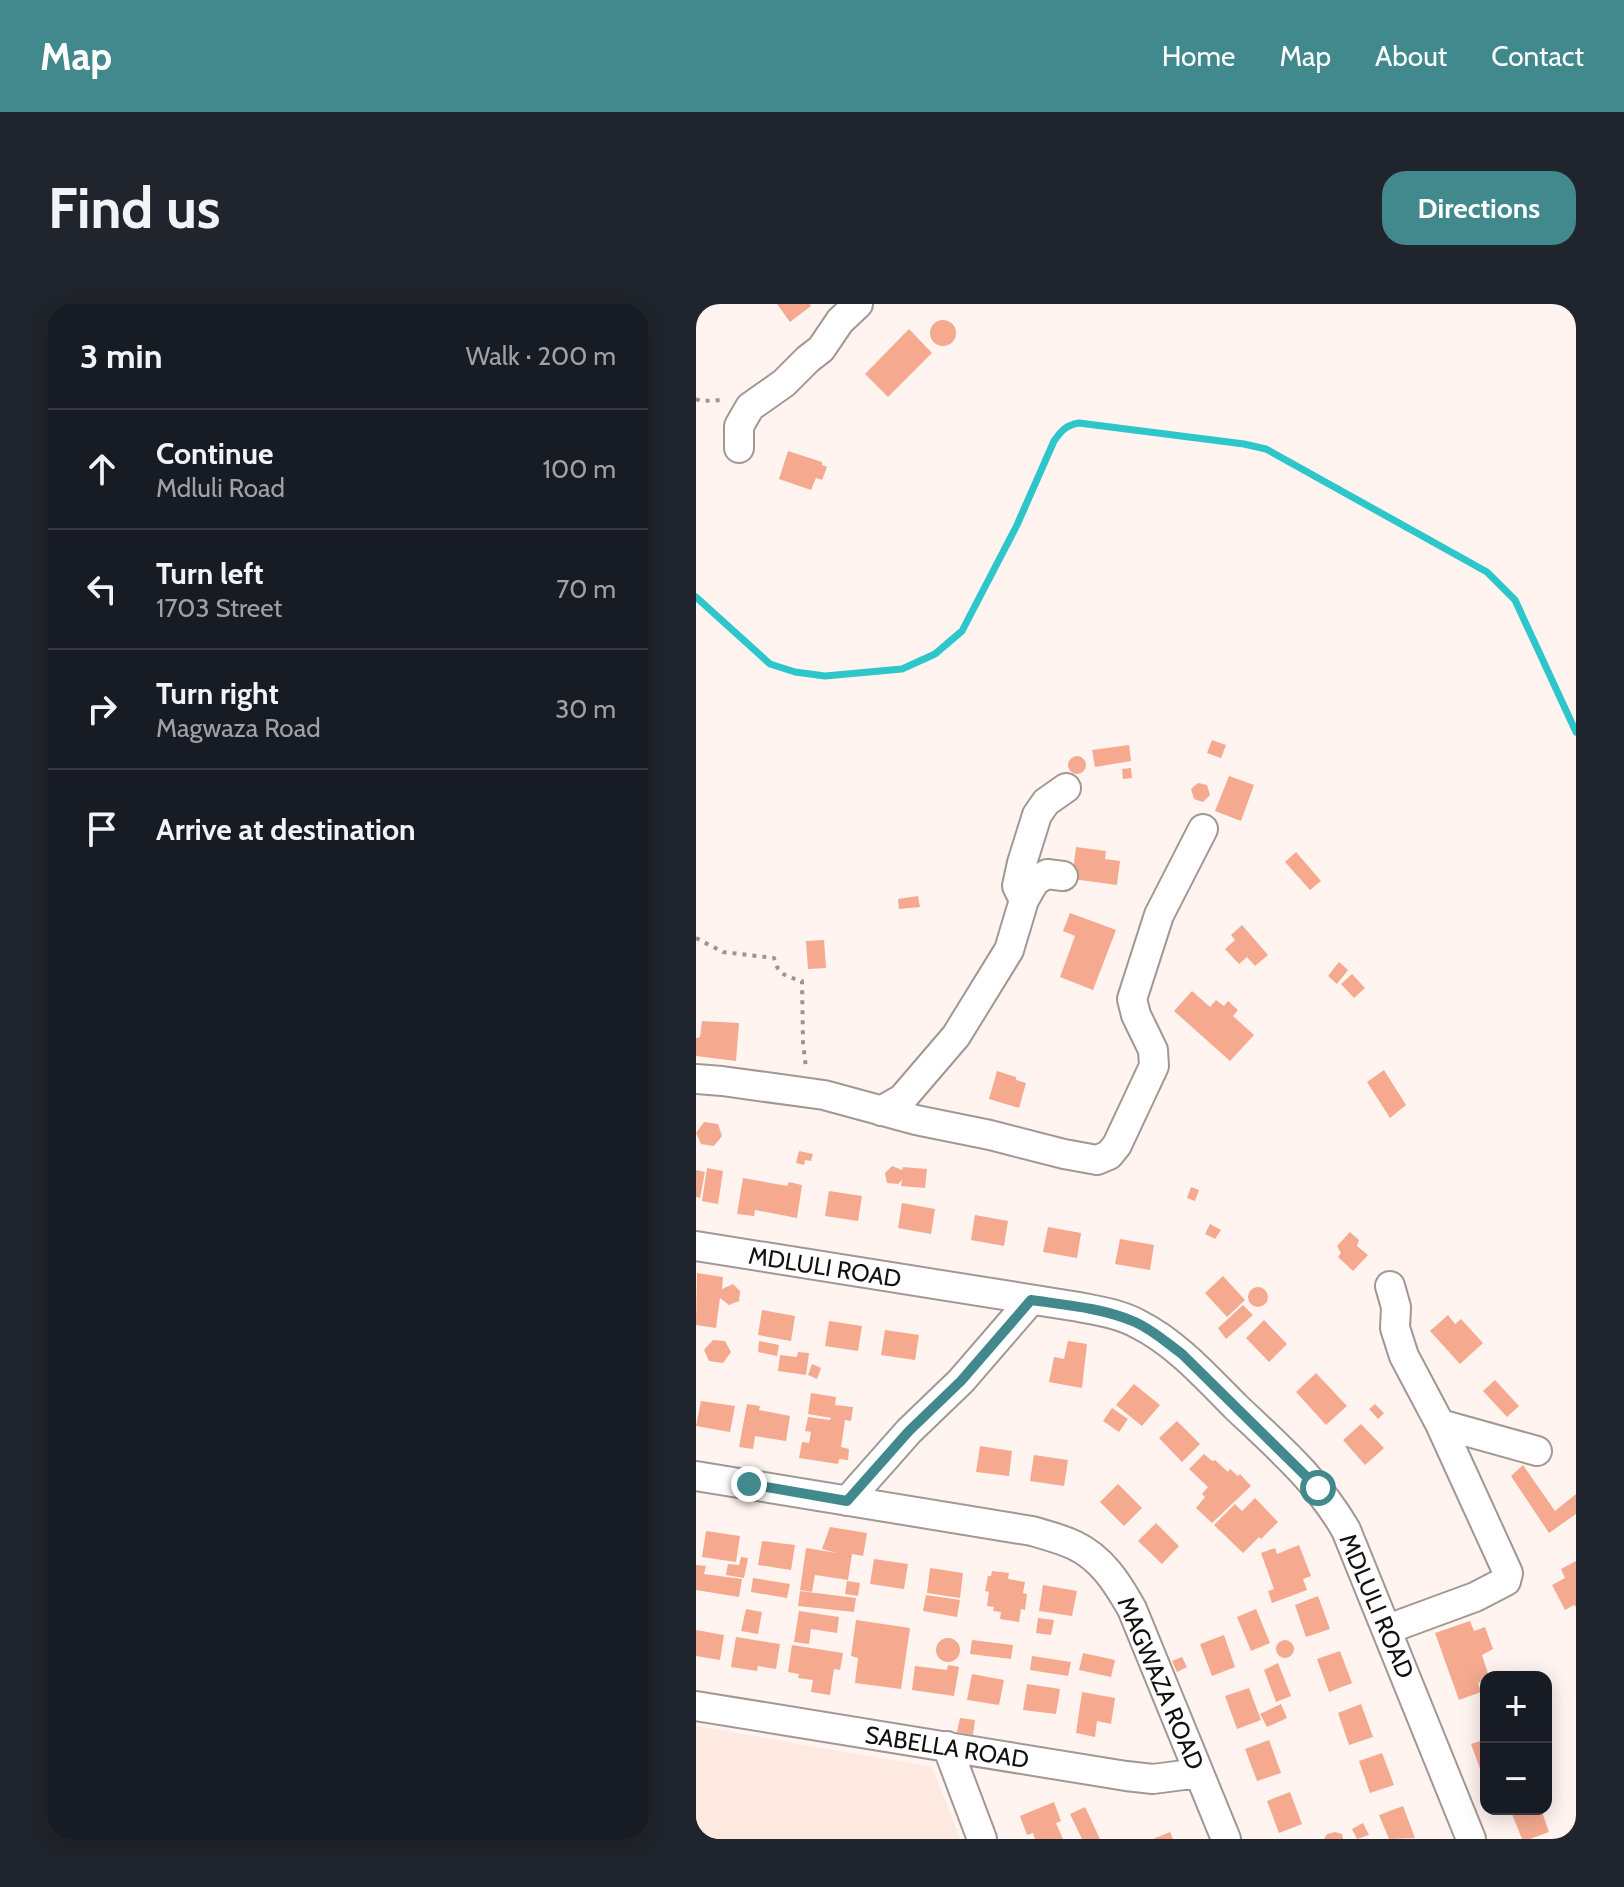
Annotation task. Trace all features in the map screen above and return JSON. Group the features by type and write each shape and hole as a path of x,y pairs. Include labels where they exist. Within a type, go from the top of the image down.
{"street":[{"path":"739,448 739,426 750,407 784,383 821,349 840,321 858,304"},
{"path":"1024,900 1017,886 1037,815 1046,802 1066,788"},
{"path":"696,1079 824,1095 1064,1154 1097,1160 1109,1155 1117,1145 1154,1066 1153,1050 1132,999 1159,915 1203,829"},
{"path":"881,1111 902,1099 956,1036 1009,950 1024,900 1035,881 1047,874 1063,876"},
{"name":"MDLULI ROAD","path":"696,1246 1112,1314 1136,1322 1182,1354 1295,1464 1333,1507 1388,1629 1471,1839"},
{"path":"1388,1629 1475,1597 1506,1581 1508,1573 1440,1424 1404,1356 1395,1328 1396,1307 1390,1286"},
{"path":"847,1501 909,1431 961,1381 1031,1300"},
{"path":"1440,1424 1537,1451"},
{"name":"MAGWAZA ROAD","path":"696,1476 1032,1531 1075,1545 1115,1579 1132,1609 1226,1839"},
{"name":"SABELLA ROAD","path":"696,1706 1126,1776 1153,1779 1199,1773"},
{"path":"947,1746 982,1839"}],"path":[{"path":"696,938 723,952 774,958 776,967 784,977 802,981 807,1077 824,1095"}],"shaded area":[{"path":"696,1726 932,1767 960,1839 696,1839"}],"building":[{"path":"777,304 810,304 811,306 790,322"},
{"path":"943,320 952,324 956,333 952,342 943,346 934,342 930,333 934,324"},
{"path":"909,329 932,353 888,397 865,374"},
{"path":"788,451 822,462 827,467 822,480 816,478 811,490 779,479"},
{"path":"1212,740 1226,745 1221,758 1207,753"},
{"path":"1129,745 1131,761 1095,767 1092,750"},
{"path":"1077,756 1086,765 1077,774 1068,765"},
{"path":"1131,768 1132,778 1123,779 1122,769"},
{"path":"1229,776 1254,785 1241,821 1215,811"},
{"path":"1198,783 1207,785 1210,795 1203,802 1194,799 1191,789"},
{"path":"1076,847 1106,851 1105,859 1120,861 1117,885 1072,879"},
{"path":"1296,852 1321,881 1310,890 1285,862"},
{"path":"918,896 920,907 899,909 898,899"},
{"path":"1070,913 1116,930 1093,990 1060,977 1075,936 1063,931"},
{"path":"1242,925 1268,955 1255,966 1247,957 1239,964 1225,949 1235,940 1231,935"},
{"path":"824,940 826,968 808,969 806,941"},
{"path":"1339,962 1348,970 1337,984 1328,976"},
{"path":"1352,974 1365,988 1354,998 1341,984"},
{"path":"1192,991 1210,1007 1216,1000 1224,1006 1228,1001 1238,1010 1233,1016 1254,1035 1230,1061 1174,1011"},
{"path":"702,1021 739,1023 736,1061 696,1056 696,1038 700,1037"},
{"path":"1384,1070 1406,1105 1390,1118 1367,1082"},
{"path":"997,1071 1026,1083 1019,1108 989,1099"},
{"path":"704,1122 718,1124 722,1136 714,1146 701,1144 696,1133"},
{"path":"799,1151 813,1154 811,1161 805,1160 804,1165 796,1163"},
{"path":"892,1166 902,1170 903,1167 927,1169 925,1188 901,1186 902,1180 898,1184 887,1183 885,1173"},
{"path":"707,1168 723,1171 718,1204 702,1201"},
{"path":"696,1170 705,1172 700,1198 696,1197"},
{"path":"743,1178 787,1186 789,1182 802,1185 797,1218 755,1210 754,1216 737,1214"},
{"path":"1191,1187 1199,1190 1195,1201 1187,1198"},
{"path":"829,1191 862,1196 858,1221 825,1216"},
{"path":"902,1203 935,1209 931,1234 898,1228"},
{"path":"975,1215 1008,1221 1004,1246 971,1240"},
{"path":"1210,1224 1221,1230 1215,1239 1205,1234"},
{"path":"1048,1227 1081,1233 1077,1258 1043,1252"},
{"path":"1350,1232 1359,1240 1357,1246 1368,1255 1353,1271 1338,1257 1341,1253 1337,1246"},
{"path":"1120,1239 1154,1245 1150,1270 1115,1264"},
{"path":"697,1273 723,1277 722,1289 733,1284 740,1291 739,1301 729,1305 720,1298 716,1328 696,1325"},
{"path":"1223,1276 1245,1300 1227,1317 1205,1293"},
{"path":"1258,1287 1265,1290 1268,1297 1265,1304 1258,1307 1251,1304 1248,1297 1251,1290"},
{"path":"1243,1305 1253,1315 1226,1339 1218,1328"},
{"path":"762,1310 795,1316 791,1341 758,1335"},
{"path":"1448,1315 1455,1324 1461,1319 1483,1343 1460,1364 1430,1331"},
{"path":"1264,1320 1287,1344 1269,1362 1246,1338"},
{"path":"829,1321 862,1326 858,1351 825,1346"},
{"path":"885,1330 919,1335 915,1360 881,1355"},
{"path":"713,1340 725,1341 731,1352 723,1363 709,1361 704,1350"},
{"path":"759,1341 779,1345 777,1356 758,1352"},
{"path":"1068,1341 1087,1344 1082,1388 1049,1382 1054,1357 1064,1359"},
{"path":"798,1352 809,1353 806,1375 778,1371 780,1355 797,1357"},
{"path":"812,1364 821,1368 817,1379 808,1375"},
{"path":"1316,1373 1347,1406 1326,1425 1296,1392"},
{"path":"1495,1380 1519,1406 1507,1417 1483,1391"},
{"path":"1134,1384 1160,1405 1142,1426 1116,1405"},
{"path":"811,1393 836,1397 835,1405 853,1407 851,1421 845,1420 841,1447 849,1449 848,1460 839,1459 838,1464 799,1458 802,1442 809,1443 811,1432 805,1431 808,1417 831,1418 808,1414"},
{"path":"701,1401 735,1406 730,1432 696,1426"},
{"path":"747,1404 760,1406 759,1410 790,1416 786,1441 755,1436 753,1449 739,1447"},
{"path":"1375,1404 1384,1413 1378,1419 1369,1409"},
{"path":"1112,1408 1128,1419 1119,1432 1103,1421"},
{"path":"1177,1421 1200,1444 1182,1462 1159,1438"},
{"path":"1361,1424 1384,1448 1365,1465 1343,1440"},
{"path":"980,1446 1012,1451 1009,1476 976,1472"},
{"path":"1204,1454 1228,1472 1230,1469 1238,1476 1240,1474 1251,1486 1212,1523 1196,1508 1208,1487 1189,1469"},
{"path":"1034,1455 1068,1460 1064,1486 1030,1481"},
{"path":"1523,1465 1555,1511 1576,1494 1576,1514 1549,1533 1511,1476"},
{"path":"1118,1484 1142,1508 1124,1526 1100,1502"},
{"path":"1255,1498 1278,1522 1243,1553 1214,1525 1235,1504 1242,1511"},
{"path":"1156,1523 1179,1546 1162,1564 1138,1541"},
{"path":"830,1527 867,1533 863,1556 852,1554 848,1580 815,1575 812,1592 800,1590 806,1548 837,1553 822,1549"},
{"path":"706,1531 740,1536 736,1562 702,1557"},
{"path":"762,1541 795,1545 791,1570 758,1565"},
{"path":"1299,1545 1311,1576 1303,1579 1307,1590 1272,1603 1268,1591 1274,1589 1261,1553 1275,1548 1277,1554"},
{"path":"741,1557 748,1558 744,1578 726,1575 728,1564 739,1565"},
{"path":"874,1559 908,1564 904,1589 870,1584"},
{"path":"1576,1561 1576,1607 1574,1605 1565,1610 1552,1585 1565,1578 1561,1569"},
{"path":"696,1565 706,1566 704,1574 742,1579 739,1597 696,1590"},
{"path":"930,1568 963,1573 960,1598 927,1593"},
{"path":"992,1571 1009,1573 1008,1579 1025,1582 1025,1610 1021,1609 1019,1622 1000,1619 1001,1612 987,1606 989,1592 985,1591"},
{"path":"753,1578 790,1584 787,1598 751,1592"},
{"path":"847,1581 860,1583 858,1596 845,1594"},
{"path":"1043,1585 1077,1591 1072,1616 1039,1611"},
{"path":"800,1591 856,1598 854,1612 798,1606"},
{"path":"926,1595 960,1600 957,1617 923,1611"},
{"path":"1318,1596 1330,1629 1306,1637 1295,1605"},
{"path":"746,1609 762,1612 758,1634 741,1631"},
{"path":"1256,1609 1270,1643 1251,1651 1237,1617"},
{"path":"799,1611 839,1617 837,1633 811,1629 809,1644 794,1642"},
{"path":"1038,1618 1054,1620 1051,1635 1036,1633"},
{"path":"856,1620 910,1628 901,1689 855,1683 858,1658 851,1656"},
{"path":"1470,1621 1474,1631 1485,1627 1493,1649 1482,1655 1487,1671 1480,1671 1480,1692 1459,1700 1435,1633"},
{"path":"696,1630 724,1635 720,1660 696,1656"},
{"path":"1224,1635 1235,1667 1212,1676 1200,1644"},
{"path":"736,1637 780,1644 776,1669 758,1666 757,1671 731,1667"},
{"path":"948,1638 959,1645 960,1650 953,1661 948,1662 937,1655 936,1650 943,1639"},
{"path":"972,1640 1013,1645 1011,1659 970,1654"},
{"path":"1285,1640 1294,1649 1285,1658 1276,1649"},
{"path":"792,1645 843,1653 840,1670 834,1669 830,1695 811,1692 813,1680 798,1678 799,1674 788,1672"},
{"path":"1340,1651 1352,1683 1329,1692 1317,1659"},
{"path":"1083,1653 1115,1660 1111,1677 1079,1670"},
{"path":"1032,1656 1071,1662 1068,1676 1030,1670"},
{"path":"1182,1657 1187,1667 1177,1672 1172,1661"},
{"path":"1278,1663 1291,1696 1276,1702 1264,1670"},
{"path":"948,1665 959,1667 954,1696 912,1690 915,1666 947,1670"},
{"path":"972,1674 1004,1680 999,1705 967,1700"},
{"path":"1027,1684 1060,1689 1056,1714 1023,1710"},
{"path":"1249,1688 1261,1720 1237,1729 1225,1696"},
{"path":"1082,1692 1115,1698 1111,1724 1097,1721 1095,1737 1076,1733"},
{"path":"1281,1704 1287,1718 1267,1727 1260,1714"},
{"path":"1361,1704 1373,1737 1349,1745 1338,1713"},
{"path":"960,1718 975,1720 973,1735 957,1732"},
{"path":"1269,1740 1281,1773 1257,1781 1245,1749"},
{"path":"1480,1741 1480,1769 1471,1744"},
{"path":"1382,1753 1394,1785 1370,1793 1359,1761"},
{"path":"1290,1792 1302,1824 1279,1833 1267,1801"},
{"path":"1054,1802 1061,1821 1056,1823 1063,1839 1035,1839 1033,1833 1027,1835 1020,1816"},
{"path":"1403,1806 1415,1838 1389,1839 1379,1815"},
{"path":"1085,1807 1100,1839 1082,1839 1070,1814"},
{"path":"1512,1815 1543,1815 1549,1832 1522,1839"},
{"path":"1363,1823 1369,1835 1357,1839 1352,1829"},
{"path":"1170,1832 1173,1839 1153,1839"},
{"path":"1327,1834 1342,1834 1343,1839 1324,1839"}],"waterway":[{"path":"696,597 770,664 795,672 825,676 902,669 935,654 962,631 1017,525 1054,441 1067,427 1079,423 1244,444 1266,449 1487,572 1515,600 1576,732"}],"route":[{"path":"749,1484 847,1501 909,1431 961,1381 1031,1300 1112,1314 1136,1322 1158,1336 1182,1354 1318,1488"}]}
